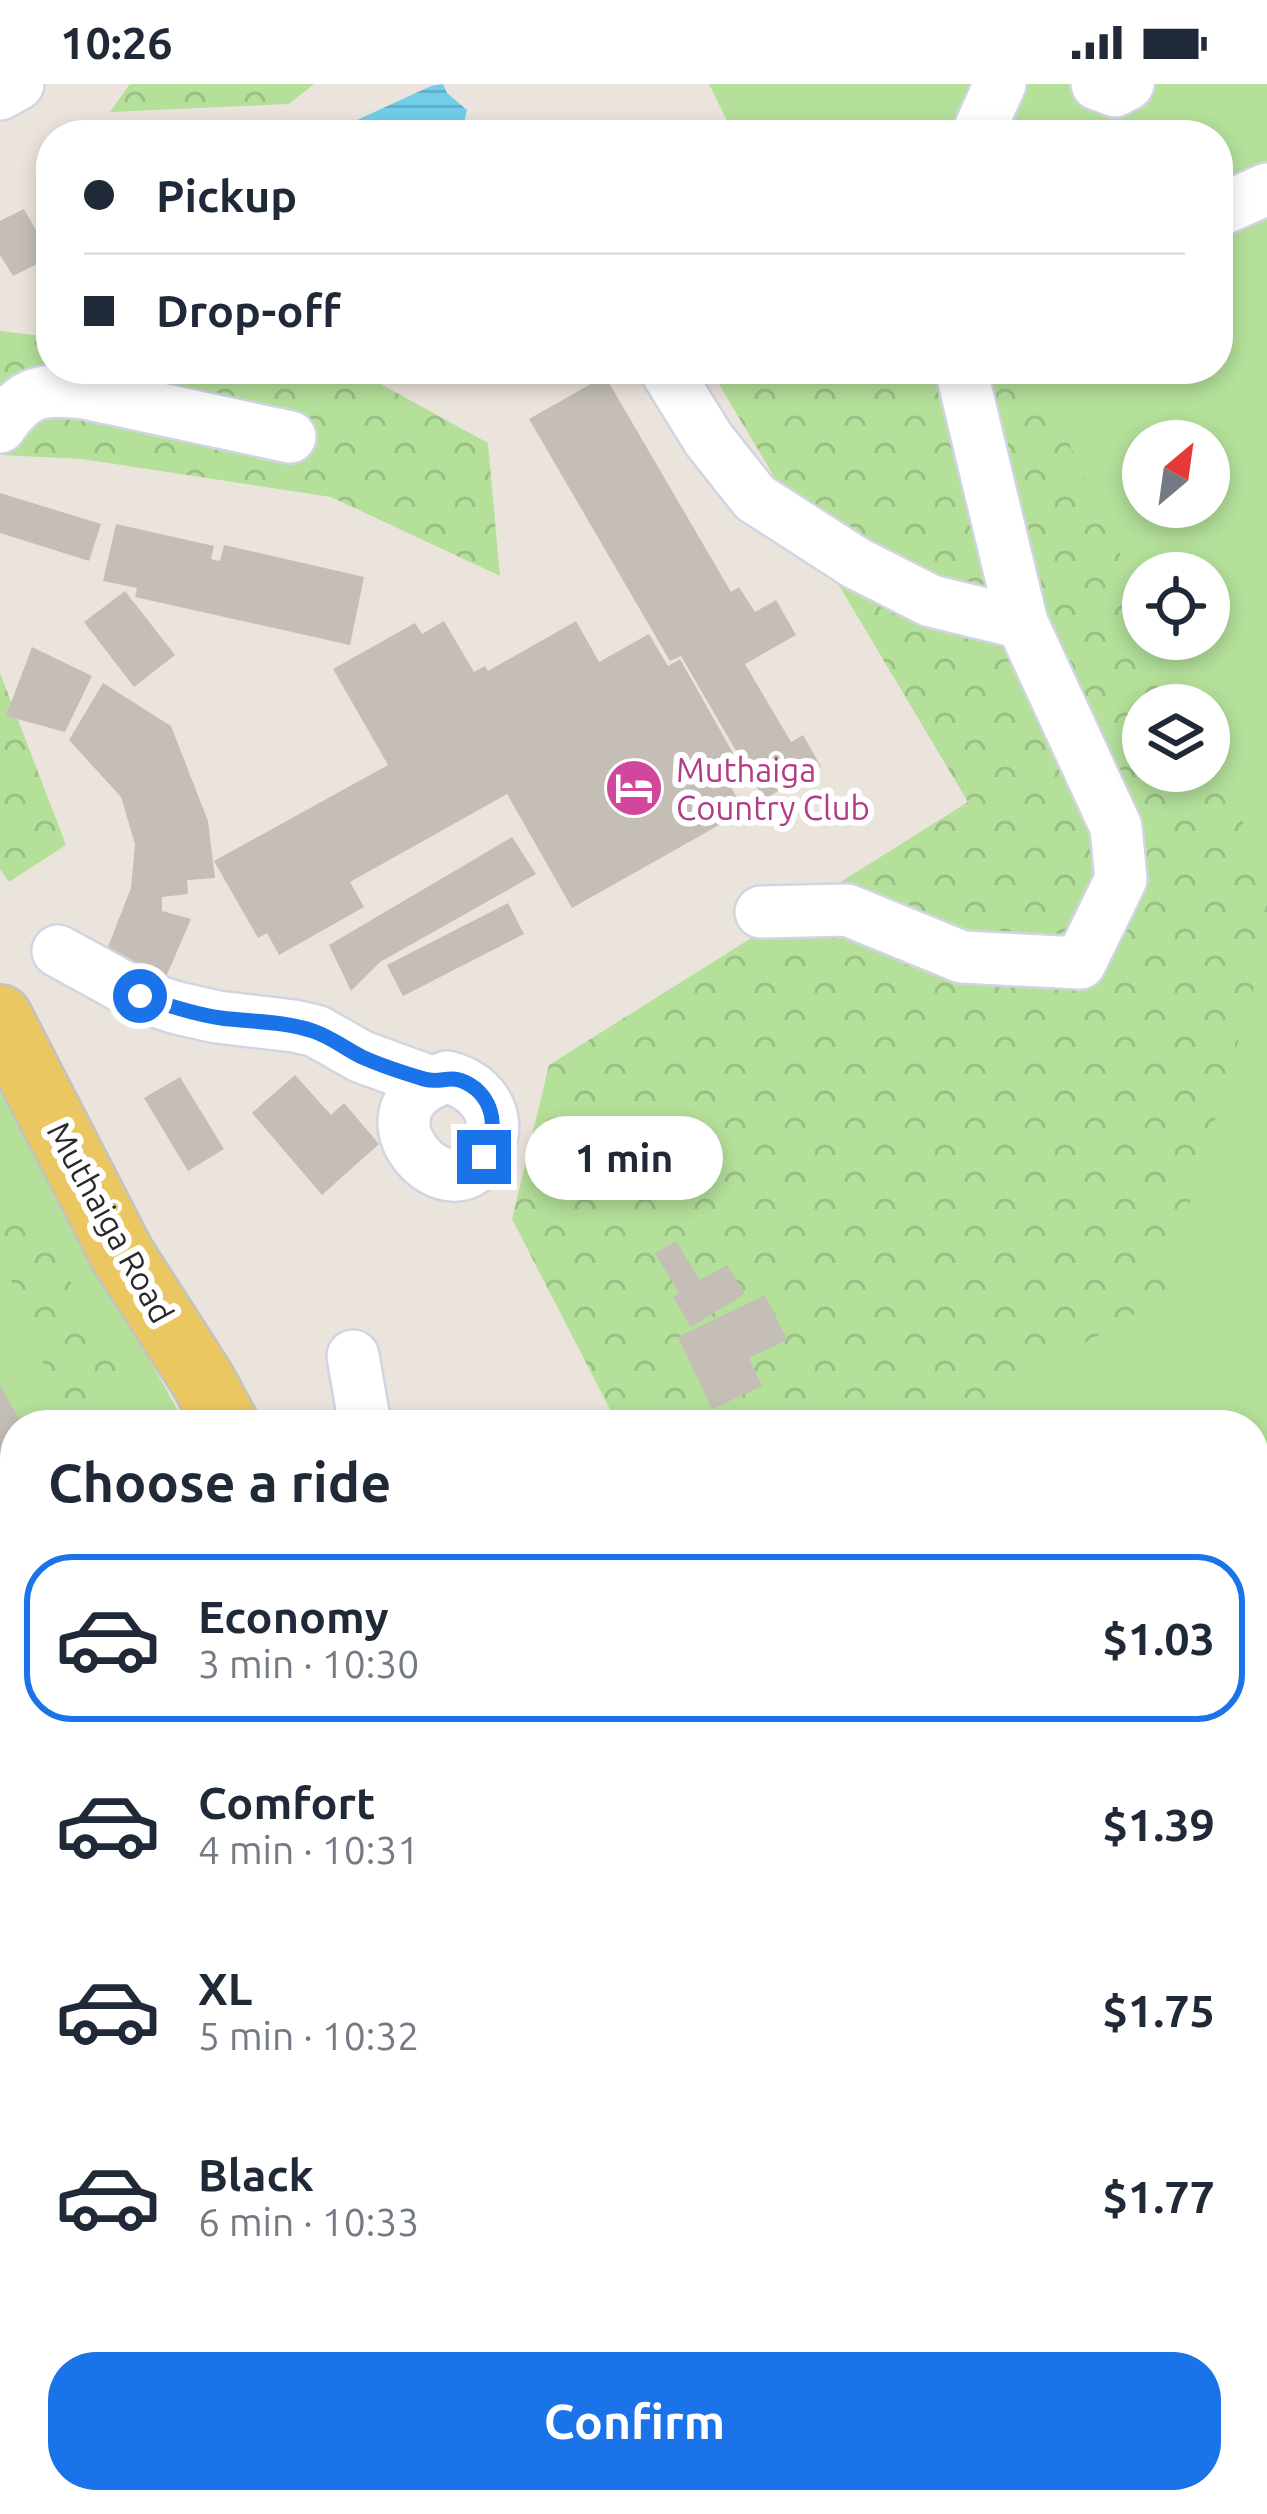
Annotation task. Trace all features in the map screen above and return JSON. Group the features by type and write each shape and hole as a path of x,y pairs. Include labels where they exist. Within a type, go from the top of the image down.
{"main road":[{"name":"Muthaiga Road","path":"0,1017 123,1256 219,1410"}],"street":[{"path":"0,94 18,84"},
{"path":"984,120 1000,84"},
{"path":"1097,84 1115,91 1128,84"},
{"path":"1233,204 1267,189"},
{"path":"674,384 709,440 755,497 856,563 931,601 1022,622"},
{"path":"761,912 847,910 962,957 1080,963 1121,879 1116,827 1022,622 965,384"},
{"path":"0,427 13,408 35,392 58,389 290,437"},
{"path":"58,951 140,996 217,1017 316,1031 362,1057 418,1102"},
{"path":"353,1356 362,1410"}],"green space":[{"path":"130,84 314,84 289,104 110,112"},
{"path":"709,84 1267,84 1267,1410 882,1410 1135,968 854,384 1233,384 1233,120 727,120"},
{"path":"0,331 36,335 36,384 381,384 488,443 500,576 331,497 82,459 0,455"},
{"path":"719,384 1042,384 1122,558 1122,660 1169,660 1179,684 1122,684 1122,792 1229,792 1267,875 1267,944 1162,1298 971,1410 610,1410 512,1219 549,1065 968,802"},
{"path":"0,673 66,845 9,882 0,869"},
{"path":"0,1091 178,1410 0,1410"},
{"path":"0,1176 121,1357 117,1410 61,1410 10,1277 0,1272"}],"water":[{"path":"443,84 467,110 465,120 357,120"}],"building":[{"path":"24,209 36,230 36,264 13,276 0,255 0,221"},
{"path":"591,384 610,384 731,592 739,587 755,612 776,600 796,635 745,664 791,742 803,735 821,767 764,799 681,656 670,661 529,419"},
{"path":"0,493 101,524 89,561 0,533"},
{"path":"116,524 214,546 211,559 220,561 224,545 364,577 350,645 135,597 137,588 103,581"},
{"path":"125,591 175,655 134,687 84,622"},
{"path":"444,621 474,672 485,666 488,671 576,621 599,662 649,634 668,666 680,659 746,776 730,785 744,811 572,908 507,794 350,882 364,907 279,955 267,933 258,938 214,861 388,765 333,669 415,623 422,634"},
{"path":"32,647 92,676 65,732 6,716"},
{"path":"103,683 171,726 208,821 215,878 187,880 188,894 162,897 162,911 191,919 163,984 106,952 131,888 135,844 121,797 69,740"},
{"path":"512,837 536,874 380,962 351,991 329,945"},
{"path":"508,903 524,934 403,996 387,965"},
{"path":"295,1075 331,1115 344,1103 379,1144 322,1195 252,1113"},
{"path":"180,1077 224,1149 188,1171 144,1098"},
{"path":"676,1241 700,1280 727,1265 745,1294 691,1327 673,1297 679,1293 655,1253"},
{"path":"765,1295 787,1340 749,1358 762,1386 712,1409 678,1337"},
{"path":"0,1386 14,1410 0,1410"}],"place":[{"name":"Muthaiga Country Club","path":"634,788"}],"route":[{"path":"140,996 217,1017 316,1031 362,1057 431,1082 447,1076 462,1081 485,1100 491,1114 494,1129 484,1157"}]}
